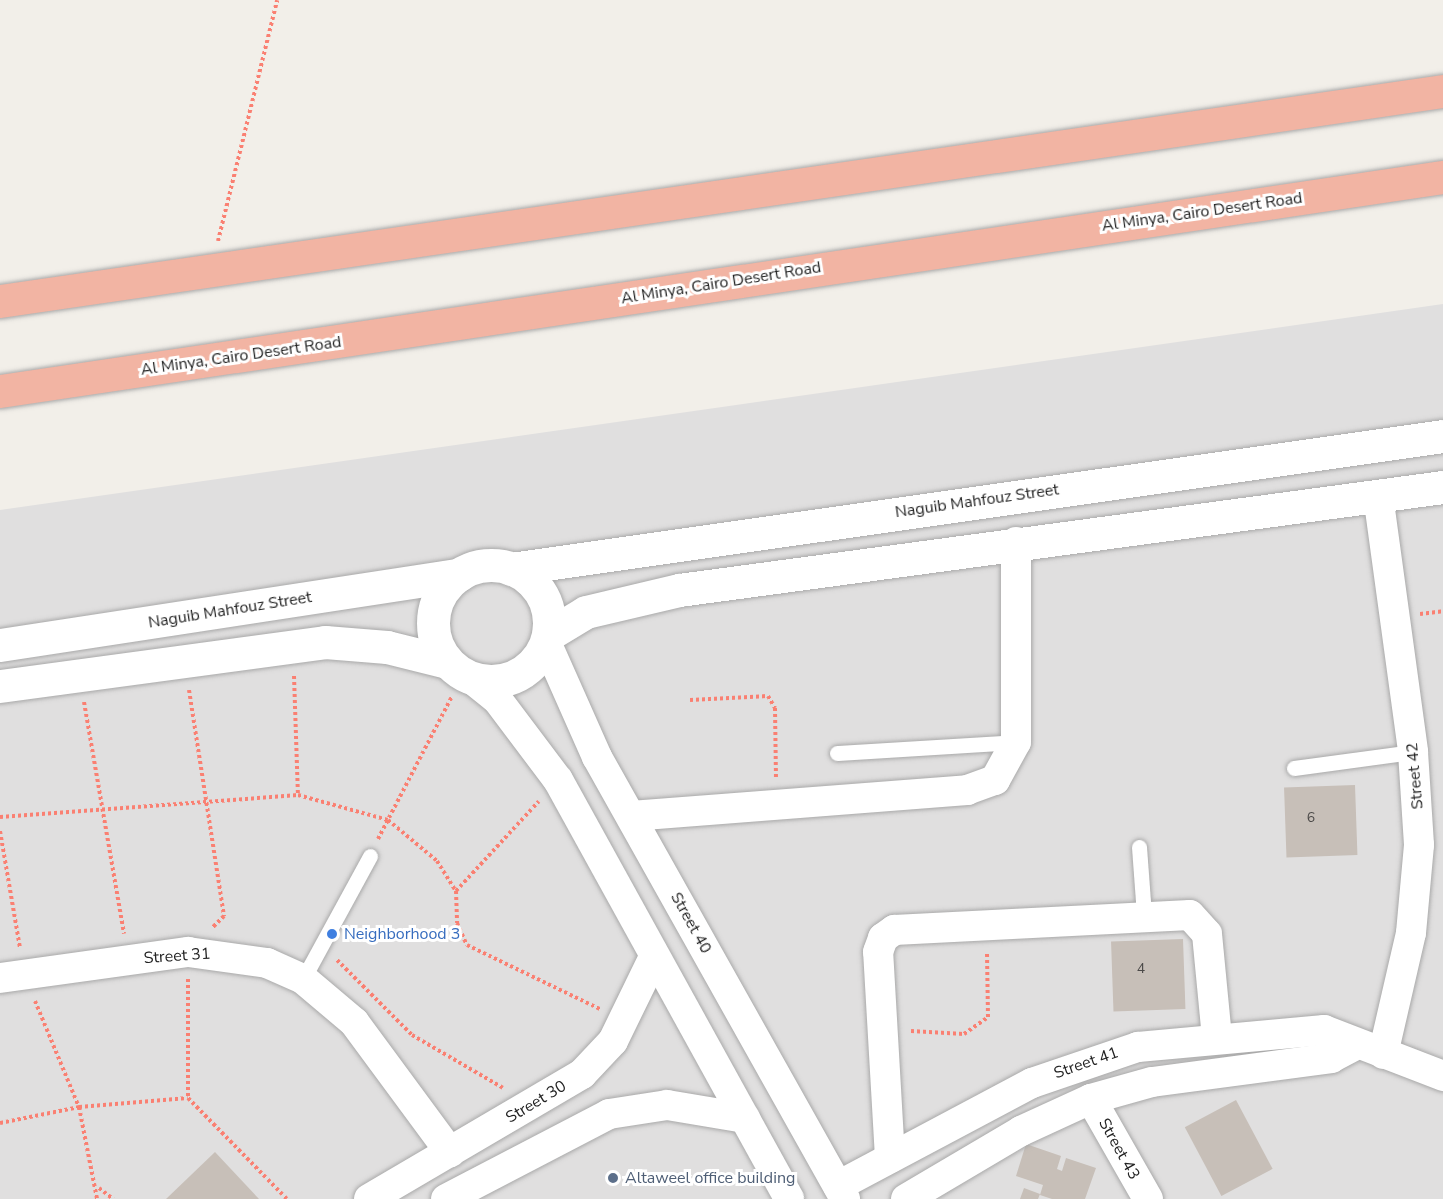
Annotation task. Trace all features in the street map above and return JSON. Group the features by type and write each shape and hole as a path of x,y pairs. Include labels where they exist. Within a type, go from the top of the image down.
{"highway":[{"path":"0,301 1443,91"},
{"name":"Al Minya, Cairo Desert Road","path":"0,391 1443,177"}],"street":[{"name":"Naguib Mahfouz Street","path":"511,568 1443,436"},
{"path":"0,686 293,645 356,643 461,672 517,676 547,639 586,612 679,590 1016,542 1443,487"},
{"name":"Street 42","path":"1370,1049 1416,894 1413,752 1378,495"},
{"path":"631,816 982,787 1005,769 1016,742 1016,542"},
{"path":"669,546 679,590"},
{"path":"547,639 542,595 511,568 485,566 460,575 435,609 435,637 461,672 497,699 558,780 789,1199"},
{"name":"Naguib Mahfouz Street","path":"0,645 460,575"},
{"path":"242,608 250,651"},
{"name":"Street 40","path":"547,639 597,757 841,1192"},
{"path":"558,780 597,757"},
{"path":"890,1158 878,952 883,938 894,930 1181,913 1204,926 1217,1037"},
{"name":"Street 31","path":"12,976 188,952 228,953 303,979 354,1022 450,1152"},
{"name":"Street 30","path":"369,1199 542,1099 599,1059 625,1022 654,957"},
{"name":"Street 41","path":"841,1192 890,1158 1067,1068 1138,1047 1217,1037 1324,1030 1443,1076"},
{"path":"906,1199 1021,1131 1091,1099 1152,1082 1331,1058 1370,1049"},
{"path":"542,1099 572,1131"},
{"name":"Street 43","path":"1091,1099 1148,1199"},
{"path":"446,1199 572,1131 609,1114 647,1106 687,1107 745,1119"}],"lane":[{"path":"837,753 1016,742"},
{"path":"1294,768 1413,752"},
{"path":"1139,847 1144,915"},
{"path":"303,979 370,856"}],"path":[{"path":"215,269 220,220 277,0"},
{"path":"293,645 298,795"},
{"path":"184,660 206,803"},
{"path":"388,820 461,672"},
{"path":"80,675 129,960"},
{"path":"690,700 768,696 774,708 777,804"},
{"path":"456,891 558,780"},
{"path":"0,817 298,795 388,820 437,861 456,891 457,923 467,945 625,1022"},
{"path":"0,831 12,976 79,1107 98,1187 97,1199"},
{"path":"882,1029 964,1034 988,1017 992,1008 985,925"},
{"path":"321,945 412,1035 542,1099"},
{"path":"0,1123 79,1107 188,1098 287,1199"},
{"path":"98,1187 113,1199"}],"shaded area":[{"path":"1443,304 1443,1199 0,1199 0,510"}],"building":[{"path":"1355,785 1357,855 1286,857 1284,787"},
{"path":"1183,939 1185,1009 1113,1011 1111,942"},
{"path":"1236,1100 1273,1169 1221,1196 1185,1127"},
{"path":"1026,1144 1061,1156 1057,1169 1062,1171 1066,1158 1096,1168 1085,1199 1052,1199 1040,1195 1043,1185 1016,1176"},
{"path":"215,1152 259,1199 166,1199"},
{"path":"1024,1188 1040,1194 1038,1199 1020,1199"}],"place":[{"name":"Neighborhood 3","path":"332,934"},
{"name":"Altaweel office building","path":"613,1178"}]}
